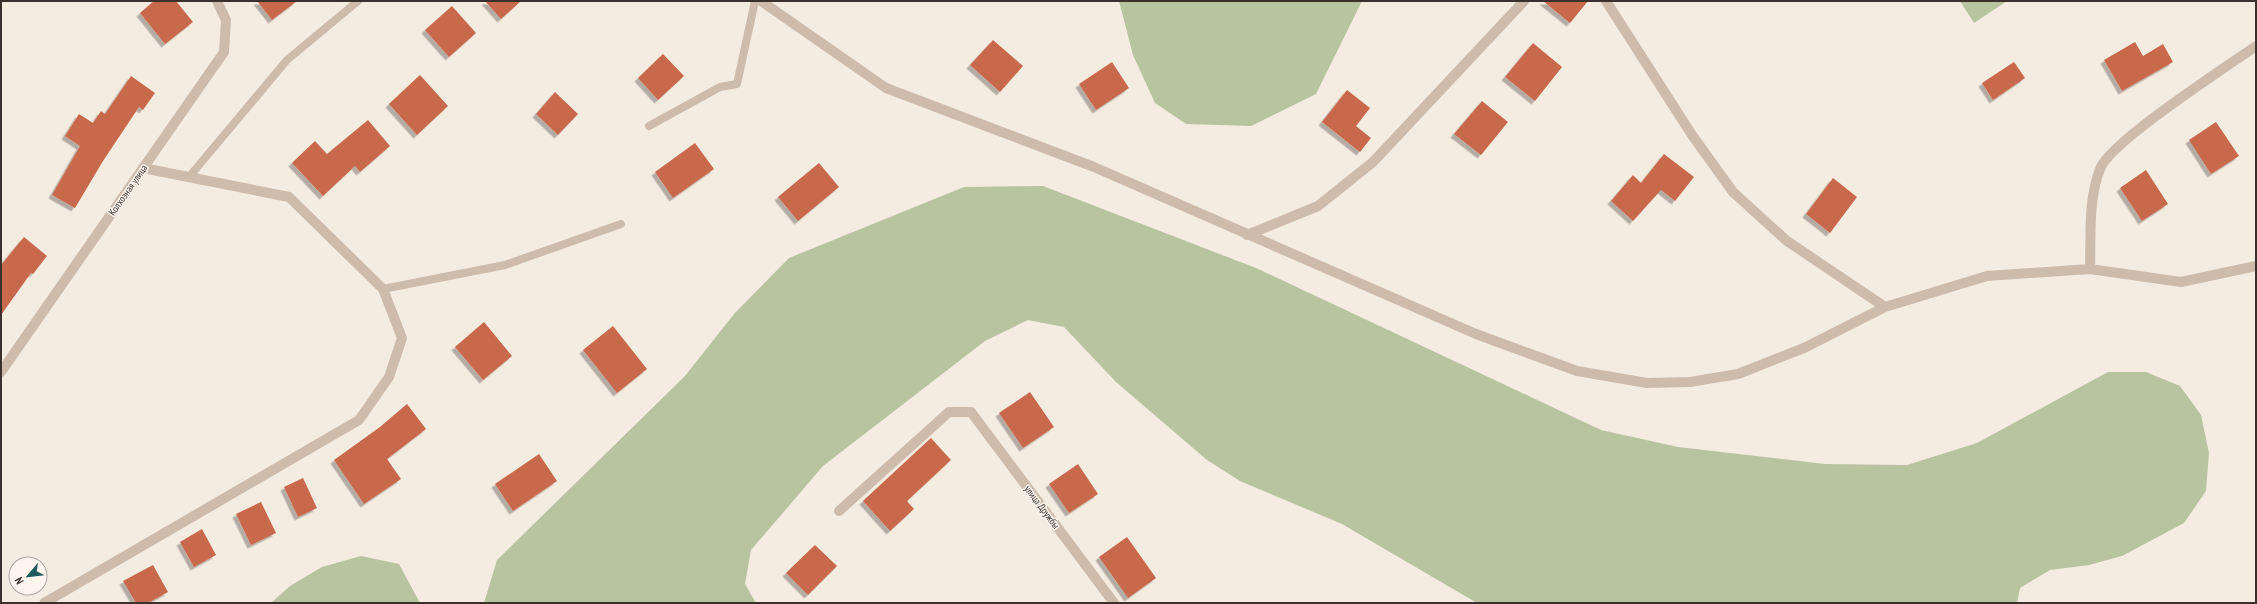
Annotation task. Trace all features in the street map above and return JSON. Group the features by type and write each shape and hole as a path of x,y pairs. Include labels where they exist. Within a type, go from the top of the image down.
{"street":[{"name":"Колхозная улица","path":"1,372 224,52 226,20 217,1"},
{"path":"761,1 886,88 1094,167 1476,334 1577,371 1647,383 1690,382 1738,374 1804,348 1885,307 1987,276 2090,269 2181,282 2256,266"},
{"path":"1247,235 1318,206 1373,162 1524,1"},
{"path":"1606,1 1692,135 1733,192 1787,240 1885,307"},
{"path":"2090,269 2094,191 2100,168 2122,142 2256,46"},
{"path":"44,603 359,420 389,377 402,338 383,289 289,197 143,168"},
{"name":"улица Дружбы","path":"839,511 949,412 970,412 1114,603"}],"lane":[{"path":"189,177 287,60 358,1"},
{"path":"649,126 720,87 737,84 755,1"},
{"path":"383,289 505,265 621,224"}],"green space":[{"path":"1119,1 1362,1 1316,94 1251,126 1186,124 1155,103 1133,55"},
{"path":"1960,1 2007,1 1974,23"},
{"path":"1043,186 1256,268 1601,430 1678,447 1825,464 1907,465 1977,443 2108,372 2146,372 2180,386 2201,415 2209,453 2206,491 2184,523 2122,556 2089,565 2050,570 2020,588 2017,603 1477,603 1342,524 1240,481 1207,460 1116,382 1064,327 1028,320 985,341 823,466 751,550 745,584 756,603 484,603 497,560 685,376 734,314 789,258 964,187"},
{"path":"361,556 399,564 420,603 271,603 290,586 322,567"}],"building":[{"path":"154,1 176,1 193,22 165,44 140,13"},
{"path":"257,1 297,1 272,20"},
{"path":"485,1 521,1 501,19"},
{"path":"1543,1 1588,1 1570,23"},
{"path":"452,6 476,33 449,57 425,30"},
{"path":"993,40 1023,66 1000,92 970,65"},
{"path":"2135,42 2143,56 2163,44 2173,62 2122,91 2104,60"},
{"path":"1533,43 1562,67 1535,101 1505,77"},
{"path":"663,54 684,76 658,100 638,78"},
{"path":"1112,62 1129,88 1096,110 1079,84"},
{"path":"2014,62 2025,78 1993,100 1982,83"},
{"path":"420,75 448,106 417,135 389,104"},
{"path":"131,76 155,93 143,110 139,107 103,161 75,208 52,195 80,146 65,136 79,114 93,123 101,111 105,114"},
{"path":"1347,90 1370,108 1356,126 1371,138 1360,152 1322,122"},
{"path":"555,92 578,114 558,135 536,114"},
{"path":"1482,101 1508,122 1481,155 1454,134"},
{"path":"368,120 390,146 360,172 355,166 323,196 292,163 315,141 327,154"},
{"path":"2216,122 2239,156 2211,174 2189,140"},
{"path":"695,143 714,169 673,198 655,172"},
{"path":"1664,154 1694,177 1675,201 1661,190 1633,221 1611,201 1633,175 1641,183"},
{"path":"819,163 839,187 798,221 778,197"},
{"path":"2146,170 2168,204 2142,221 2120,188"},
{"path":"1833,178 1857,197 1830,233 1806,214"},
{"path":"24,237 47,256 33,274 31,273 1,315 1,265"},
{"path":"484,322 512,356 483,380 455,347"},
{"path":"613,326 647,369 617,393 583,350"},
{"path":"1030,392 1054,427 1023,448 999,413"},
{"path":"407,404 426,429 387,459 401,479 364,504 334,460 380,427"},
{"path":"931,438 951,460 907,501 914,509 890,531 863,501"},
{"path":"539,454 557,481 513,511 495,484"},
{"path":"1078,464 1098,494 1069,513 1049,484"},
{"path":"303,478 317,508 298,517 284,487"},
{"path":"261,502 276,533 251,545 236,514"},
{"path":"202,529 216,555 194,567 180,542"},
{"path":"1127,537 1156,578 1128,598 1099,557"},
{"path":"815,545 837,566 808,595 786,573"},
{"path":"153,565 168,592 148,603 136,603 123,581"}]}
